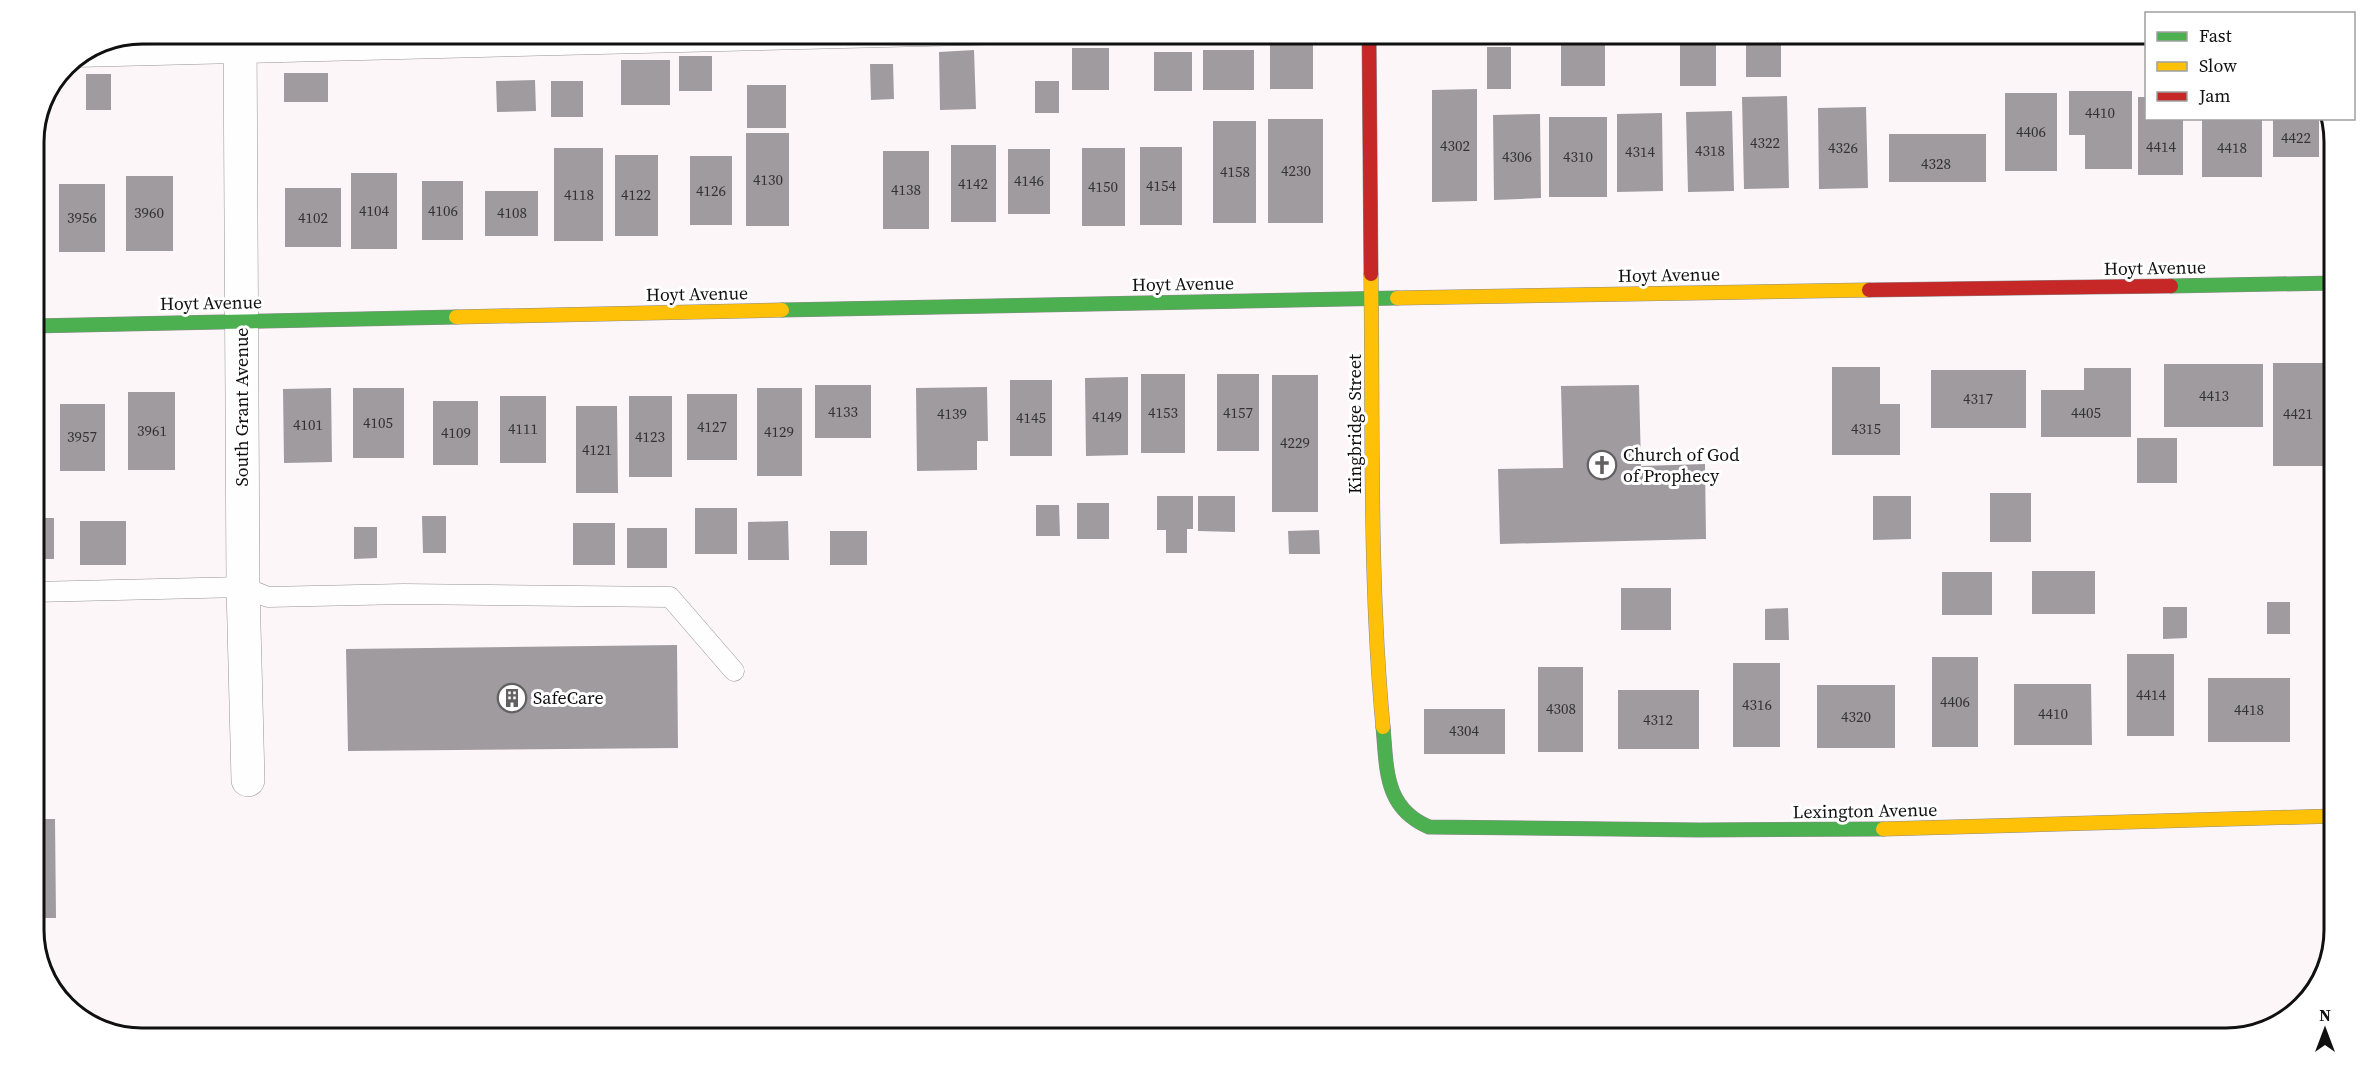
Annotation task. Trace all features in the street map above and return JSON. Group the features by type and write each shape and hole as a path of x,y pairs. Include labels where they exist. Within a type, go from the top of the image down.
{"street":[{"name":"South Grant Avenue","path":"240,44 243,587 248,780"},
{"name":"Kingbridge Street","path":"1369,44 1377,670 1388,778 1392,795 1402,811"},
{"name":"Hoyt Avenue","path":"44,326 1372,297 2323,283"},
{"name":"Lexington Avenue","path":"1402,811 1429,827 1687,830 1879,829 2324,816"}],"lane":[{"path":"96,55 228,44"},
{"path":"44,592 243,587 268,597 404,594 670,597 735,670"}],"building":[{"path":"1270,44 1313,44 1313,89 1270,89"},
{"path":"1561,44 1605,44 1605,86 1561,86"},
{"path":"1680,44 1716,44 1716,86 1680,86"},
{"path":"1746,44 1781,44 1781,77 1746,77"},
{"path":"1487,47 1511,47 1511,89 1487,89"},
{"path":"1072,48 1109,48 1109,90 1072,90"},
{"path":"974,50 976,109 940,110 939,52"},
{"path":"1203,50 1254,50 1254,90 1203,90"},
{"path":"1154,52 1192,52 1192,91 1154,91"},
{"path":"679,56 712,56 712,91 679,91"},
{"path":"621,60 670,60 670,105 621,105"},
{"path":"870,64 893,64 894,99 871,100"},
{"path":"284,73 328,73 328,102 284,102"},
{"path":"86,74 111,74 111,110 86,110"},
{"path":"535,80 536,111 497,112 496,81"},
{"path":"551,81 583,81 583,117 551,117"},
{"path":"1035,81 1059,81 1059,113 1035,113"},
{"path":"747,85 786,85 786,128 747,128"},
{"path":"1477,89 1477,201 1432,202 1432,90"},
{"path":"2069,91 2132,91 2132,169 2085,169 2085,135 2069,135"},
{"path":"2005,93 2057,93 2057,171 2005,171"},
{"path":"1787,96 1789,188 1744,189 1742,97"},
{"path":"2138,97 2145,97 2145,120 2183,120 2183,175 2138,175"},
{"path":"1866,107 1868,188 1819,189 1818,108"},
{"path":"1732,111 1734,191 1688,192 1686,112"},
{"path":"1662,113 1663,191 1617,192 1617,114"},
{"path":"1540,114 1541,198 1494,200 1493,115"},
{"path":"1549,117 1607,117 1607,197 1549,197"},
{"path":"1268,119 1323,119 1323,223 1268,223"},
{"path":"2202,120 2262,120 2262,177 2202,177"},
{"path":"2273,120 2319,120 2319,157 2273,157"},
{"path":"1213,121 1256,121 1256,223 1213,223"},
{"path":"746,133 789,133 789,226 746,226"},
{"path":"1889,134 1986,134 1986,182 1889,182"},
{"path":"951,145 996,145 996,222 951,222"},
{"path":"1140,147 1182,147 1182,225 1140,225"},
{"path":"554,148 603,148 603,241 554,241"},
{"path":"1082,148 1125,148 1125,226 1082,226"},
{"path":"1008,149 1050,149 1050,214 1008,214"},
{"path":"883,151 929,151 929,229 883,229"},
{"path":"615,155 658,155 658,236 615,236"},
{"path":"690,156 732,156 732,225 690,225"},
{"path":"351,173 397,173 397,249 351,249"},
{"path":"126,176 173,176 173,251 126,251"},
{"path":"422,181 463,181 463,240 422,240"},
{"path":"59,184 105,184 105,252 59,252"},
{"path":"285,188 341,188 341,247 285,247"},
{"path":"485,191 538,191 538,236 485,236"},
{"path":"2273,363 2323,363 2323,466 2273,466"},
{"path":"2164,364 2263,364 2263,427 2164,427"},
{"path":"1832,367 1880,367 1880,404 1900,404 1900,455 1832,455"},
{"path":"2084,368 2131,368 2131,437 2041,437 2041,390 2084,390"},
{"path":"1931,370 2026,370 2026,428 1931,428"},
{"path":"1141,374 1185,374 1185,453 1141,453"},
{"path":"1217,374 1259,374 1259,451 1217,451"},
{"path":"1272,375 1318,375 1318,512 1272,512"},
{"path":"1128,377 1128,455 1086,456 1085,378"},
{"path":"1010,380 1052,380 1052,456 1010,456"},
{"path":"815,385 871,385 871,438 815,438"},
{"name":"Church of God of Prophecy","path":"1639,385 1641,466 1705,464 1706,539 1500,544 1498,469 1563,468 1561,386"},
{"path":"987,387 988,441 977,441 977,470 917,471 916,388"},
{"path":"331,388 332,462 284,463 283,389"},
{"path":"353,388 404,388 404,458 353,458"},
{"path":"757,388 802,388 802,476 757,476"},
{"path":"128,392 175,392 175,470 128,470"},
{"path":"687,394 737,394 737,460 687,460"},
{"path":"500,396 546,396 546,463 500,463"},
{"path":"629,396 672,396 672,477 629,477"},
{"path":"433,401 478,401 478,465 433,465"},
{"path":"60,404 105,404 105,471 60,471"},
{"path":"576,406 617,406 618,493 576,493"},
{"path":"2137,438 2177,438 2177,483 2137,483"},
{"path":"1990,493 2031,493 2031,542 1990,542"},
{"path":"1157,496 1193,496 1193,529 1187,529 1187,553 1166,553 1166,530 1157,530"},
{"path":"1198,496 1235,496 1235,532 1198,531"},
{"path":"1873,496 1911,496 1911,539 1873,540"},
{"path":"1077,503 1109,503 1109,539 1077,539"},
{"path":"1036,505 1059,505 1060,536 1036,536"},
{"path":"695,508 737,508 737,554 695,554"},
{"path":"422,516 446,516 446,553 423,553"},
{"path":"44,518 54,518 54,559 44,559"},
{"path":"80,521 126,521 126,565 80,565"},
{"path":"788,521 789,560 748,560 748,522"},
{"path":"573,523 615,523 615,565 573,565"},
{"path":"354,527 377,527 377,558 354,559"},
{"path":"627,528 667,528 667,568 627,568"},
{"path":"1319,530 1320,554 1289,554 1288,531"},
{"path":"830,531 867,531 867,565 830,565"},
{"path":"2032,571 2095,571 2095,614 2032,614"},
{"path":"1942,572 1992,572 1992,615 1942,615"},
{"path":"1621,588 1671,588 1671,630 1621,630"},
{"path":"2267,602 2290,602 2290,634 2267,634"},
{"path":"2163,607 2187,607 2187,638 2163,639"},
{"path":"1788,608 1789,640 1765,640 1765,609"},
{"name":"SafeCare","path":"677,645 678,748 348,751 346,649"},
{"path":"2127,654 2174,654 2174,736 2127,736"},
{"path":"1932,657 1978,657 1978,747 1932,747"},
{"path":"1733,663 1780,663 1780,747 1733,747"},
{"path":"1538,667 1583,667 1583,752 1538,752"},
{"path":"2208,678 2290,678 2290,742 2208,742"},
{"path":"2014,684 2091,684 2092,745 2014,745"},
{"path":"1817,685 1895,685 1895,748 1817,748"},
{"path":"1618,690 1699,690 1699,749 1618,749"},
{"path":"1424,709 1505,709 1505,754 1424,754"},
{"path":"44,819 55,819 56,918 44,918"}],"traffic: fast":[{"path":"2171,286 2323,283"},
{"path":"782,310 1397,298"},
{"path":"44,326 456,317"},
{"path":"1383,727 1387,772 1396,798 1403,809 1414,819 1429,827 1699,830 1883,829"}],"traffic: slow":[{"path":"1371,274 1372,501 1383,727"},
{"path":"1397,298 1869,290"},
{"path":"456,317 782,310"},
{"path":"1883,829 2324,816"}],"traffic: jam":[{"path":"1369,44 1371,274"},
{"path":"1869,290 2171,286"}],"place":[{"name":"Church of God of Prophecy","path":"1602,465"},
{"name":"SafeCare","path":"512,698"}]}
